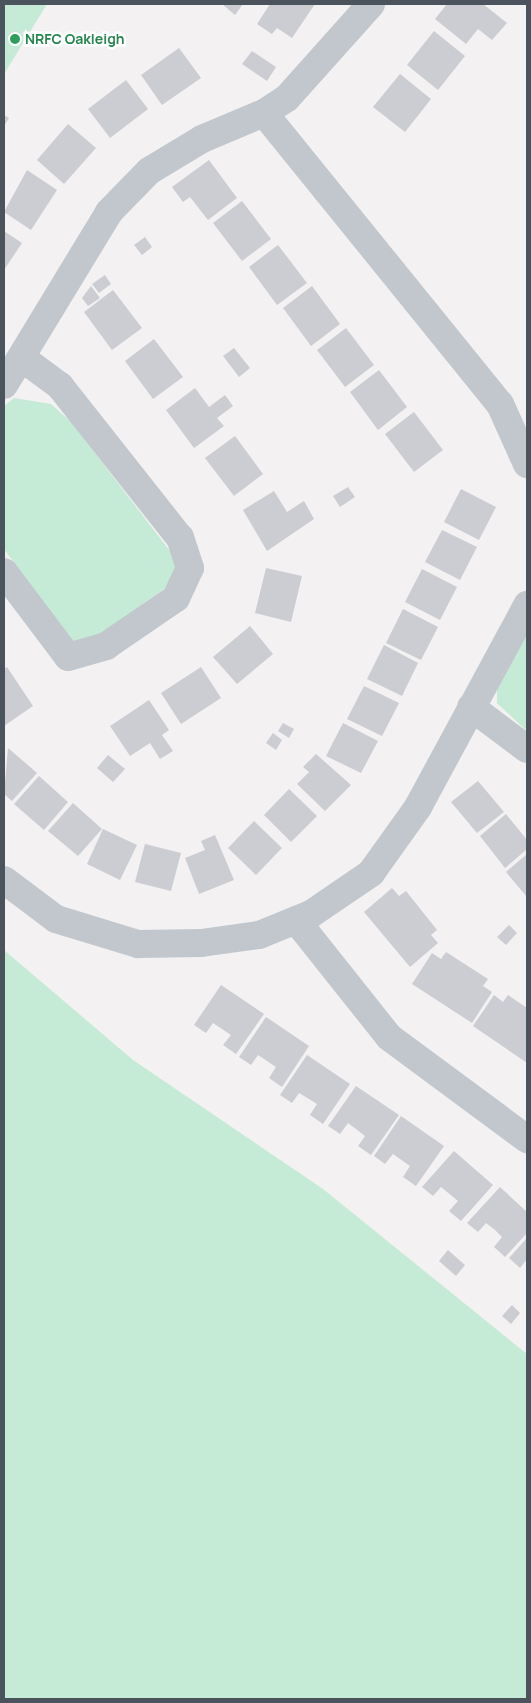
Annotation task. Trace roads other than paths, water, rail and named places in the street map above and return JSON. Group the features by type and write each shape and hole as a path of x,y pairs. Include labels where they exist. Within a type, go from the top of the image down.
{"street":[{"path":"4,385 110,212 149,171 202,139 264,113 309,77 371,4"},
{"path":"264,113 500,404 527,464"},
{"path":"4,572 68,657 106,646 176,598 190,568 180,538 66,394 22,358"},
{"path":"4,880 56,919 138,944 201,943 259,935 296,920 371,873 418,807 527,605"},
{"path":"471,707 527,749"},
{"path":"296,920 389,1036 527,1139"}],"place":[{"name":"NRFC Oakleigh","path":"15,39"}]}
